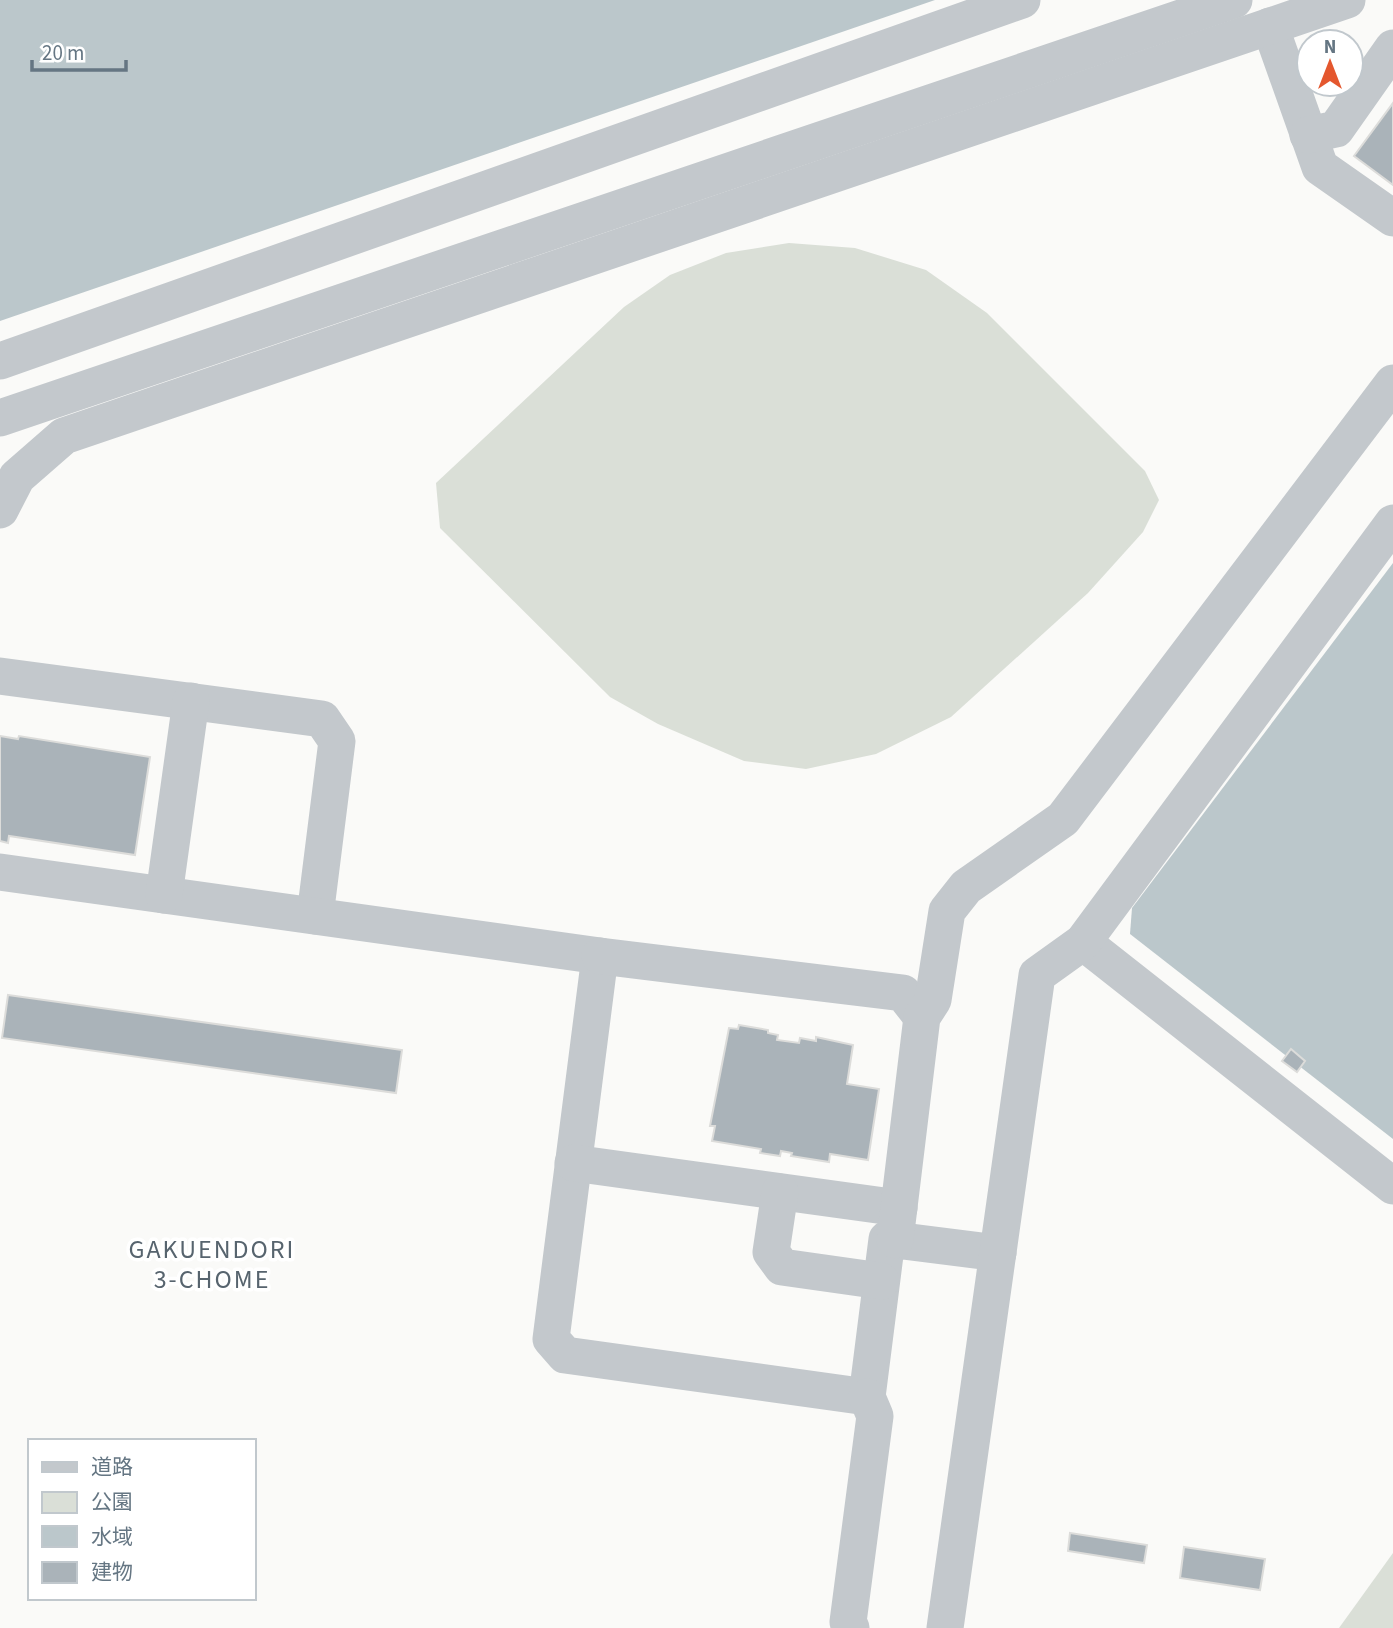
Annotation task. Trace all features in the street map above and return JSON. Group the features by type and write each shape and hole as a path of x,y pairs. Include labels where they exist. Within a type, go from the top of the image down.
{"street":[{"path":"0,360 1022,0"},
{"path":"0,418 1234,0"},
{"path":"0,510 17,477 64,436 1347,0"},
{"path":"1270,26 1320,167 1393,218"},
{"path":"1308,135 1336,129 1393,48"},
{"path":"851,1628 848,1622 875,1416 867,1397 881,1281 887,1239 897,1224 922,1017 933,1000 947,911 967,887 1063,819 1393,383"},
{"path":"946,1628 1037,975 1083,942 1393,523"},
{"path":"0,676 322,719 337,741 315,916"},
{"path":"164,895 191,701"},
{"path":"0,872 600,956 903,993 922,1017"},
{"path":"1083,942 1393,1186"},
{"path":"600,956 551,1339 565,1355 867,1397"},
{"path":"573,1163 780,1192 998,1253"},
{"path":"780,1192 771,1252 782,1267 881,1281"}],"green space":[{"path":"789,243 855,248 926,270 987,313 1145,471 1159,500 1143,532 1088,593 951,717 876,754 806,769 744,761 658,724 610,697 440,528 436,483 624,307 670,275 726,253"},
{"path":"1393,1553 1393,1628 1339,1628"}],"water":[{"path":"0,0 935,0 0,321"},
{"path":"1393,563 1393,1139 1130,934 1132,908"}],"building":[{"path":"1393,103 1393,185 1354,156"},
{"path":"0,736 18,739 19,736 150,757 135,855 9,836 8,843 0,841"},
{"path":"8,995 402,1050 396,1093 2,1038"},
{"path":"739,1025 768,1030 768,1033 778,1035 777,1040 799,1043 800,1038 816,1041 816,1037 853,1045 847,1084 879,1089 868,1160 830,1154 829,1162 791,1156 792,1153 781,1151 780,1156 760,1153 761,1149 712,1141 715,1126 710,1126 729,1028 738,1029"},
{"path":"1291,1049 1305,1061 1297,1072 1282,1061"},
{"path":"1070,1533 1147,1545 1144,1563 1068,1551"},
{"path":"1184,1547 1265,1559 1260,1590 1180,1578"}],"district":[{"name":"GAKUENDORI 3-CHOME","path":"212,1264"}]}
